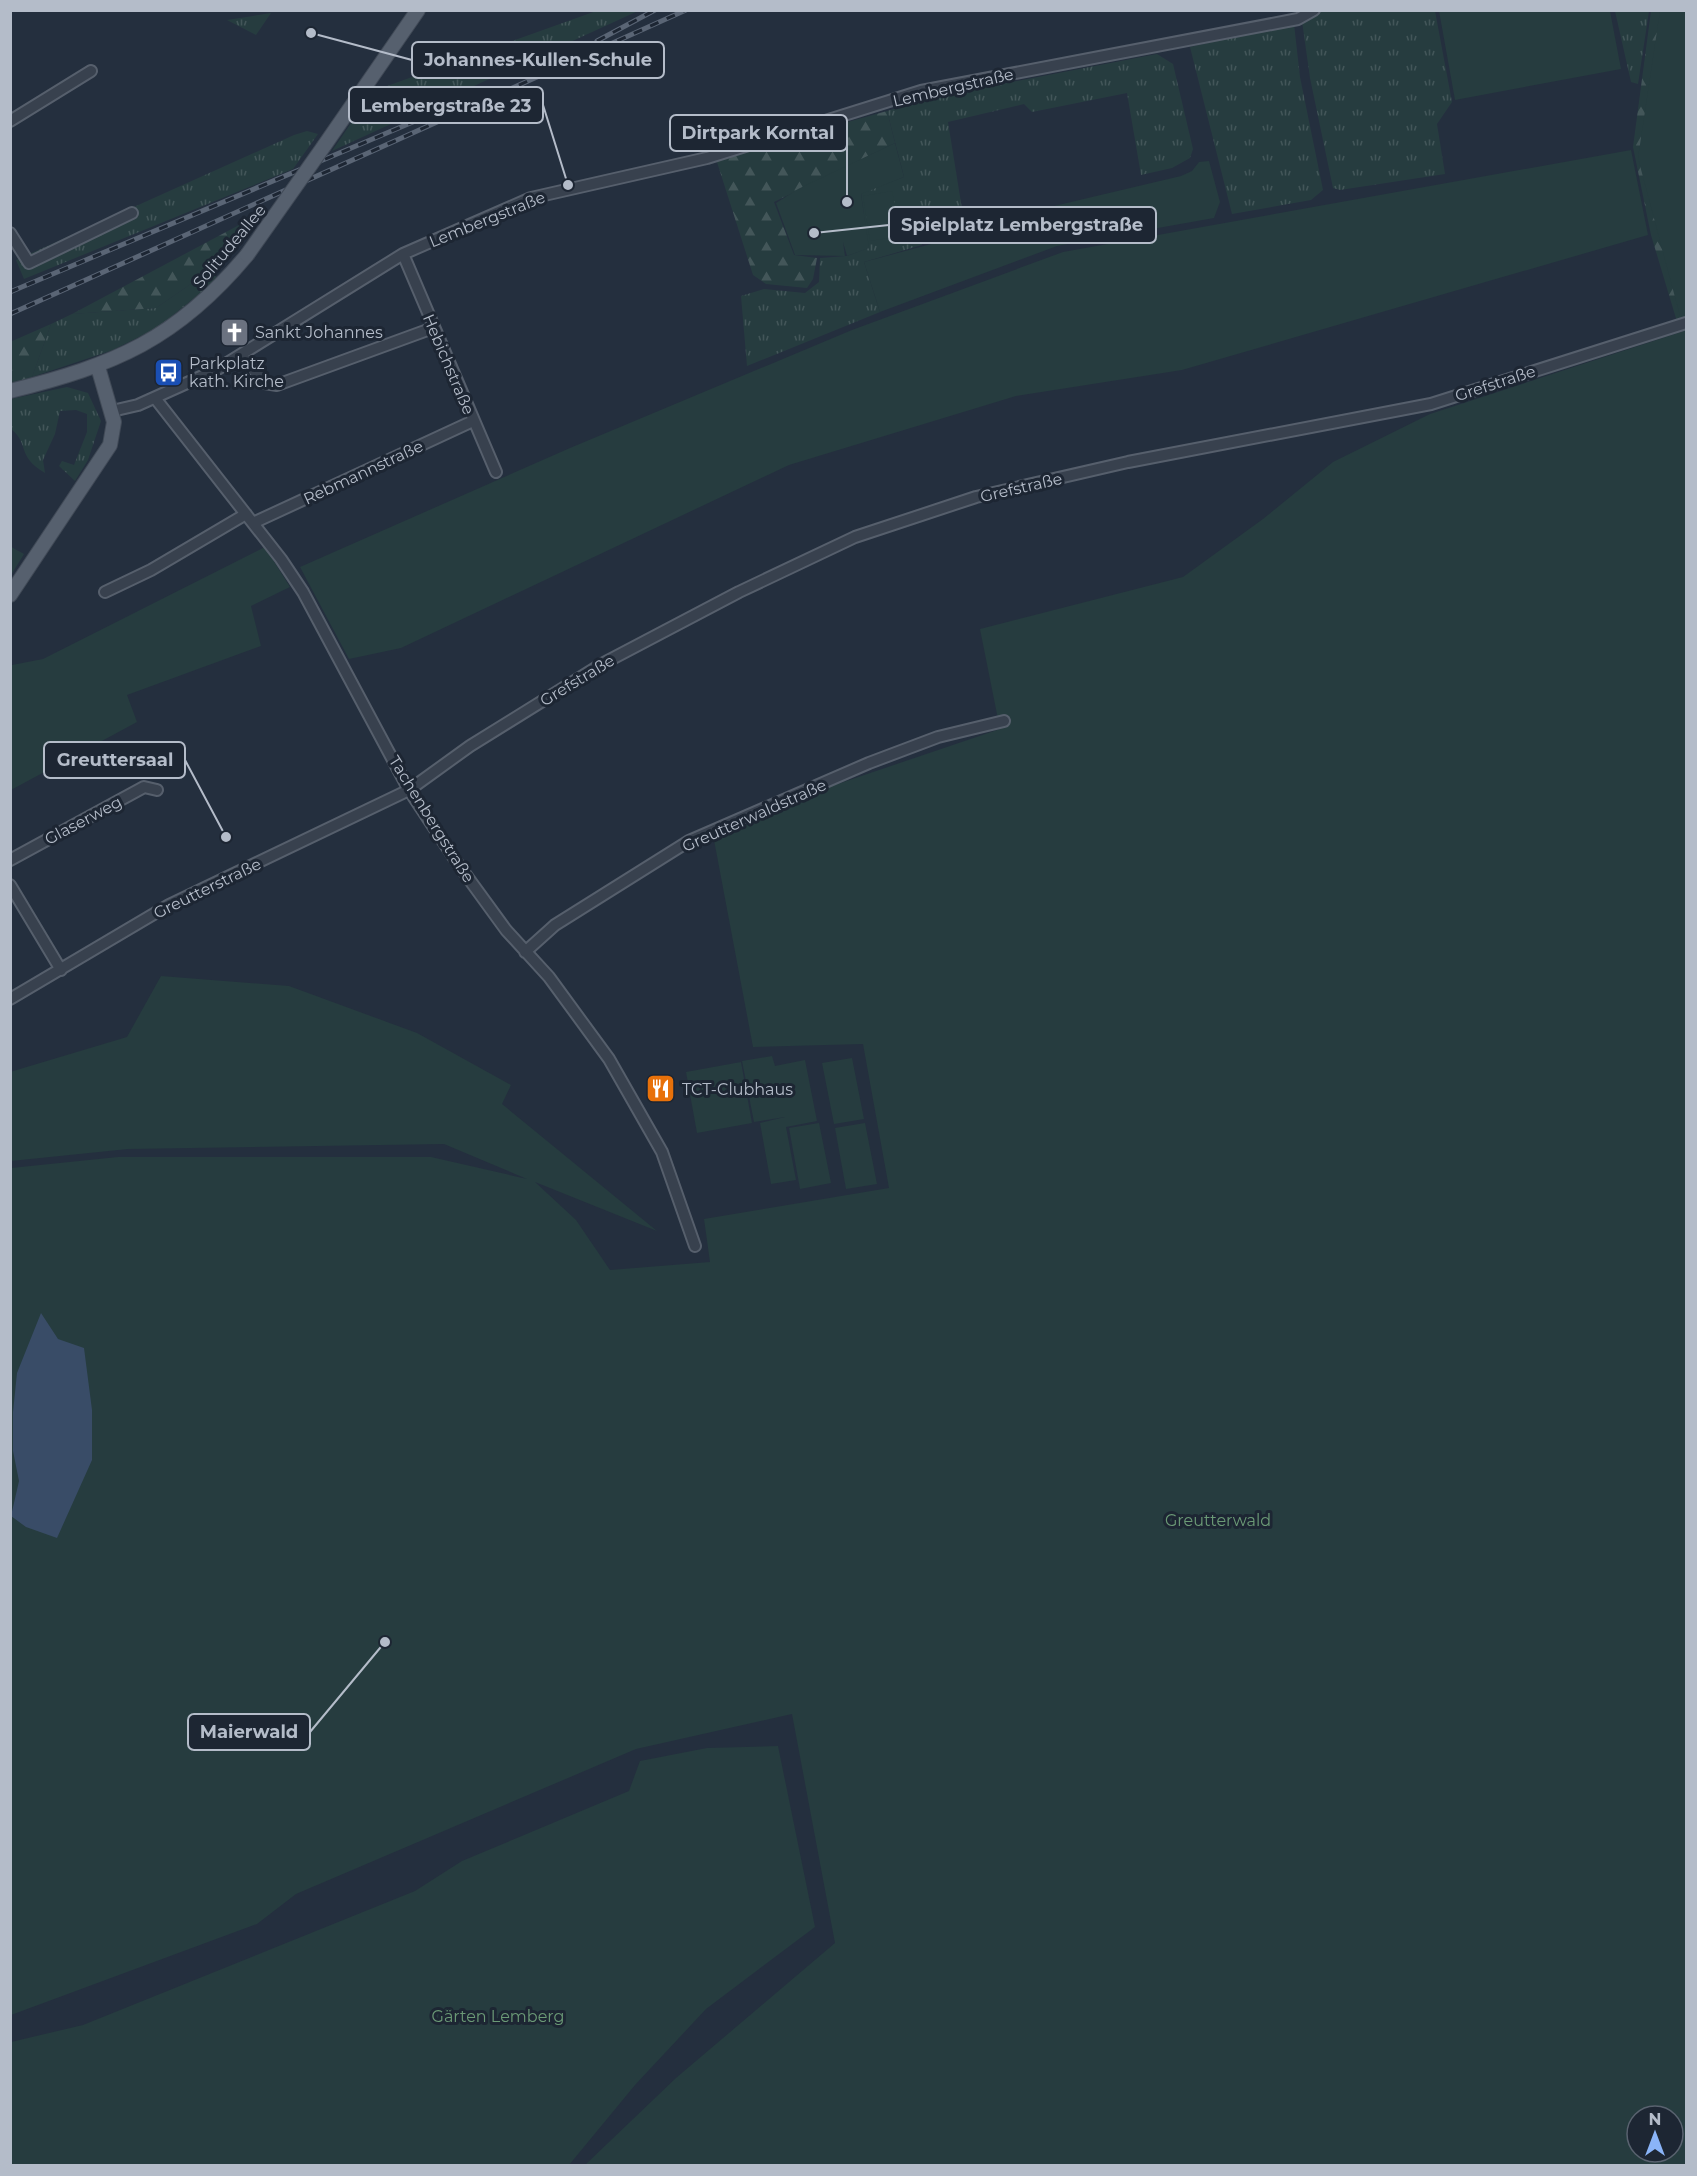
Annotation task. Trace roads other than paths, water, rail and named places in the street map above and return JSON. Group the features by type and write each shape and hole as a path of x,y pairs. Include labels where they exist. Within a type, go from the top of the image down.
{"main road":[{"name":"Solitudeallee","path":"10,391 98,367 153,340 186,318 227,279 248,255 418,10"},
{"path":"10,595 103,459 113,437 112,411 98,367"}],"street":[{"name":"Lembergstraße","path":"112,411 155,398 241,355 403,254 531,198 707,159 921,91 1298,19 1314,10"},
{"path":"10,121 91,71"},
{"path":"10,233 29,263 132,213"},
{"name":"Hebichstraße","path":"403,254 496,472"},
{"name":"Grefstraße","path":"410,790 470,746 602,664 739,592 855,537 976,497 1128,462 1431,404 1686,323"},
{"path":"241,355 265,383 277,385 433,328"},
{"name":"Tachenbergstraße","path":"155,398 250,518 303,592 410,790 458,864 525,952 549,977 609,1059 662,1152 695,1246"},
{"name":"Rebmannstraße","path":"105,592 250,518 473,420"},
{"name":"Greutterwaldstraße","path":"525,952 555,925 690,841 869,763 938,736 1004,721"},
{"name":"Glaserweg","path":"10,860 144,787 157,790"},
{"name":"Greutterstraße","path":"10,999 170,905 410,790"},
{"path":"10,885 61,970"}],"water":[{"path":"41,1313 58,1339 84,1348 92,1410 92,1460 57,1538 26,1527 11,1516 19,1481 13,1451 13,1412 17,1373"}],"railway":[{"path":"597,41 655,10"},
{"path":"10,314 686,10"},
{"path":"10,292 446,108"}],"place":[{"name":"Johannes-Kullen-Schule","path":"311,33"},
{"name":"Lembergstraße 23","path":"568,185"},
{"name":"Dirtpark Korntal","path":"847,202"},
{"name":"Spielplatz Lembergstraße","path":"814,233"},
{"name":"Sankt Johannes","path":"234,332"},
{"name":"Parkplatz kath. Kirche","path":"168,372"},
{"name":"Greuttersaal","path":"226,837"},
{"name":"TCT-Clubhaus","path":"661,1089"},
{"name":"Maierwald","path":"385,1642"}],"park label":[{"name":"Greutterwald","path":"1218,1520"},
{"name":"Gärten Lemberg","path":"498,2016"}]}
